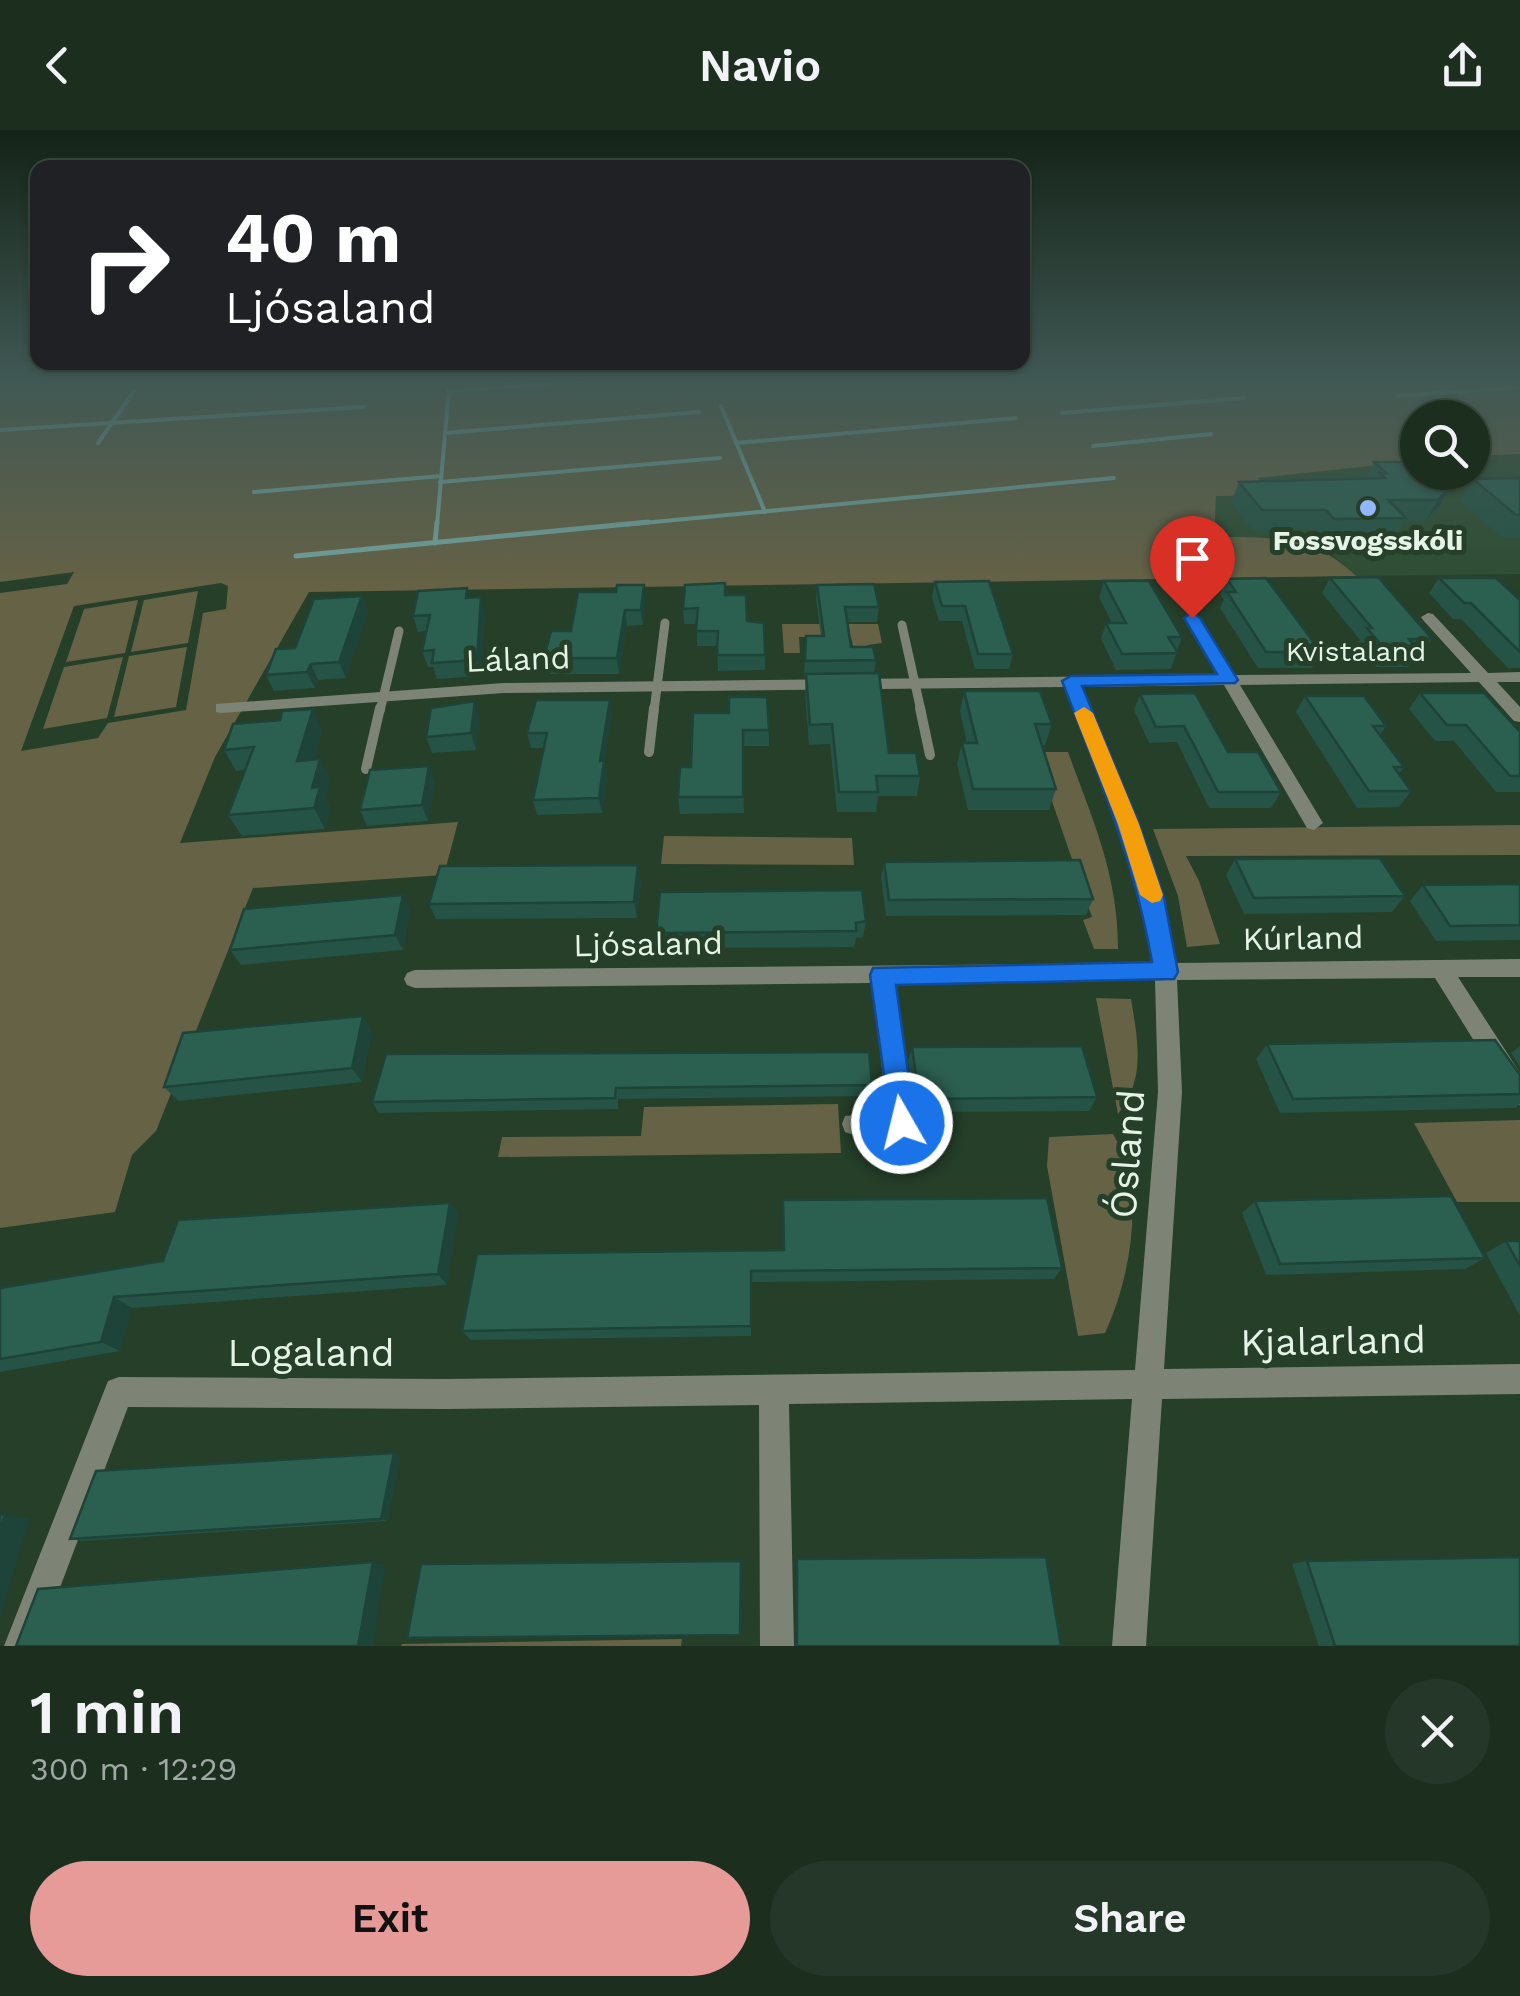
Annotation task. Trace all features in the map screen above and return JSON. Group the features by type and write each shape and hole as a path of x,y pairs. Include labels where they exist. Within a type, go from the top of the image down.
{"street":[{"name":"Kvistaland","path":"1428,617 1520,717"},
{"path":"1192,618 1314,823"},
{"name":"Kvistaland","path":"1071,681 1520,677"},
{"name":"Láland","path":"222,708 504,688 1071,681"},
{"name":"Ósland","path":"1071,681 1135,842 1152,897 1166,972 1170,1092 1129,1646"},
{"name":"Kúrland","path":"1166,972 1520,968"},
{"path":"1441,969 1520,1094"},
{"name":"Ljósaland","path":"414,980 1166,972"},
{"path":"854,1124 902,1123 882,975"},
{"name":"Kjalarland","path":"1148,1384 1520,1379"},
{"name":"Logaland","path":"20,1646 119,1392 774,1390 1148,1384"},
{"path":"774,1390 776,1646"}],"lane":[{"path":"649,752 665,623"},
{"path":"902,625 930,755"},
{"path":"366,769 398,631"}],"shaded area":[{"path":"0,450 1400,450 1400,463 1258,478 1271,495 1216,496 1215,521 1226,537 1296,542 1326,553 1356,576 309,592 215,757 180,843 458,822 444,875 253,888 156,1131 132,1155 115,1212 0,1228 0,593 67,584 74,572 0,582","holes":["221,583 228,586 226,609 203,613 186,710 108,723 98,738 21,751 74,606"]},
{"path":"1490,450 1520,450 1520,454 1490,455"},
{"name":"Fossvogsskóli","path":"1520,454 1520,574 1356,576 1333,555 1285,537 1226,537 1215,521 1216,495 1270,494 1257,478 1400,463 1400,490 1490,490 1490,455"},
{"path":"198,591 188,643 131,652 144,600"},
{"path":"138,600 125,653 66,662 84,609"},
{"path":"782,624 878,624 882,643 868,645 855,655 851,637 799,637 800,653 784,653"},
{"path":"187,647 176,707 114,717 129,656"},
{"path":"123,657 107,718 43,729 64,667"},
{"path":"1035,752 1068,752 1109,872 1118,949 1094,949 1083,920 1092,917"},
{"path":"1520,825 1520,855 1186,856 1199,881 1220,944 1187,947 1178,896 1153,829"},
{"path":"664,836 852,838 854,865 661,864"},
{"path":"1096,998 1131,999 1138,1059 1133,1087 1118,1114"},
{"path":"838,1104 841,1153 498,1157 502,1137 641,1136 644,1107"},
{"path":"1520,1120 1520,1202 1457,1202 1414,1123"},
{"path":"1113,1134 1126,1161 1132,1190 1129,1253 1105,1333 1078,1336 1047,1166 1049,1137"},
{"path":"682,1639 681,1646 401,1646 402,1644"}],"building":[{"path":"1374,462 1400,462 1400,490 1447,490 1438,500 1388,500 1406,518 1334,519 1326,510 1262,510 1239,482 1385,478 1380,473 1386,473"},
{"path":"1520,478 1520,515 1486,490 1490,490 1490,479"},
{"path":"1378,577 1432,639 1409,639 1418,651 1386,651 1330,578"},
{"path":"1266,578 1321,652 1266,652 1227,592 1236,592 1227,579"},
{"path":"1439,578 1496,578 1520,600 1520,652 1471,603 1464,603"},
{"path":"989,581 1013,654 978,654 965,606 942,606 935,582"},
{"path":"1104,581 1149,581 1182,637 1168,637 1178,653 1122,654 1106,623 1126,623"},
{"path":"725,583 725,595 746,595 747,621 764,623 765,655 717,655 718,631 696,631 698,608 683,609 685,585"},
{"path":"874,584 879,607 845,607 851,647 873,647 876,660 805,661 806,636 824,636 817,585"},
{"path":"617,585 644,585 641,610 625,610 617,658 544,658 551,631 571,631 578,592 616,592"},
{"path":"467,588 466,598 481,597 477,660 432,663 434,650 422,651 430,615 413,616 418,591"},
{"path":"362,596 339,662 311,664 307,672 266,675 276,649 295,648 314,599"},
{"path":"879,673 889,753 916,753 920,776 876,776 878,792 839,792 832,724 810,725 806,674"},
{"path":"964,691 1040,691 1052,724 1035,724 1056,789 973,789 962,743 977,743"},
{"path":"1195,693 1228,752 1258,752 1281,792 1218,792 1184,726 1156,727 1140,694"},
{"path":"1420,693 1484,693 1520,732 1520,776 1510,776 1466,725 1447,725"},
{"path":"1305,696 1364,696 1386,726 1373,726 1404,767 1394,767 1411,791 1369,791"},
{"path":"729,697 767,697 769,730 743,730 743,797 678,797 680,767 691,767 693,713 729,713"},
{"path":"536,700 610,700 600,761 604,761 599,798 533,800 547,733 527,733"},
{"path":"475,701 471,733 426,737 431,708"},
{"path":"313,709 297,761 320,759 312,788 320,787 314,808 228,815 254,747 224,750 233,724 280,720 282,711"},
{"path":"429,766 422,805 360,810 370,770"},
{"path":"1380,858 1405,896 1254,898 1235,859"},
{"path":"1080,860 1093,899 889,900 884,862"},
{"path":"638,865 634,902 429,904 440,866"},
{"path":"1520,884 1520,925 1450,926 1423,885"},
{"path":"862,890 866,921 856,923 856,931 656,933 660,892"},
{"path":"403,895 395,935 230,950 244,909"},
{"path":"363,1016 352,1068 164,1087 183,1033"},
{"path":"1495,1040 1520,1075 1520,1094 1293,1099 1267,1044"},
{"path":"1082,1046 1097,1097 919,1099 912,1047"},
{"path":"869,1052 872,1085 616,1088 615,1098 372,1102 386,1054"},
{"path":"1451,1196 1485,1258 1280,1264 1255,1201"},
{"path":"1047,1198 1062,1268 751,1271 751,1326 462,1331 477,1254 784,1250 783,1200"},
{"path":"450,1203 438,1274 114,1297 101,1342 0,1359 0,1288 163,1261 178,1220"},
{"path":"1506,1241 1520,1241 1520,1266"},
{"path":"394,1453 381,1519 70,1539 96,1471"},
{"path":"1046,1557 1061,1646 797,1646 797,1559"},
{"path":"1520,1557 1520,1646 1335,1646 1307,1561"},
{"path":"741,1561 740,1635 407,1638 421,1564"},
{"path":"373,1562 358,1646 16,1646 38,1589"}],"waterway":[{"path":"441,482 444,450"},
{"path":"739,450 765,511"},
{"path":"441,482 720,458"},
{"path":"254,492 441,476"},
{"path":"765,511 1114,478"},
{"path":"437,525 441,482"},
{"path":"622,525 765,511"},
{"path":"435,543 437,522"},
{"path":"435,543 648,522"},
{"path":"296,556 435,543"}],"slow traffic":[{"path":"1084,713 1129,824 1152,895"}],"place":[{"name":"Fossvogsskóli","path":"1368,508"}],"route":[{"path":"902,1123 882,975 1166,972 1152,897 1129,824 1071,681 1229,680 1192,618"}]}
